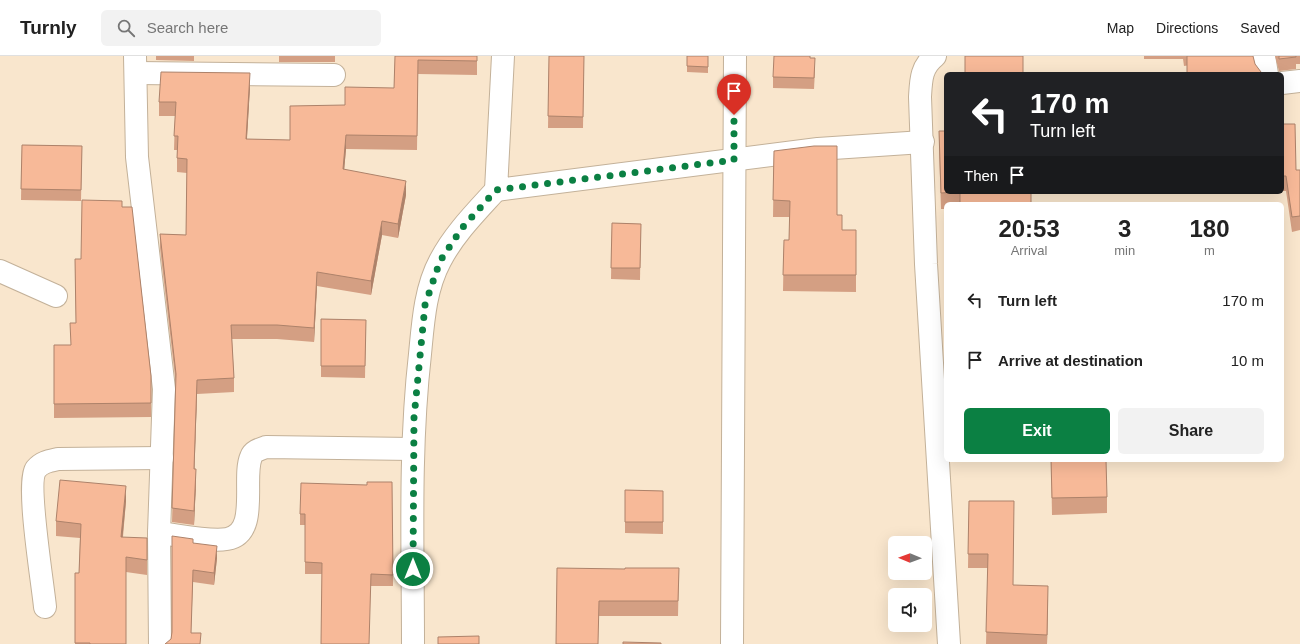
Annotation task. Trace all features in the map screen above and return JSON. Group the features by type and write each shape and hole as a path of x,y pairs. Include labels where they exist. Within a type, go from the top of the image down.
{"street":[{"path":"413,644 412,448 414,403 425,305 440,261 462,228 496,190 503,56"},
{"path":"732,644 735,56"},
{"path":"935,56 928,62 922,78 922,142 926,264 949,644"},
{"path":"1264,56 1267,72"},
{"path":"160,644 160,533 164,389 137,158 136,65 334,75"},
{"path":"1284,83 1300,81"},
{"path":"496,190 818,149 922,142"},
{"path":"0,271 56,296"},
{"path":"160,533 228,539 238,533 245,523 248,511 248,470 251,456 255,452 266,447 412,448"},
{"path":"45,607 33,499 32,480 36,470 44,462 58,459 162,458"}],"building":[{"path":"395,56 477,56 477,61 418,60 417,136 346,135 343,169 406,181 398,224 382,221 371,281 317,272 314,328 277,325 231,325 234,378 197,380 194,511 172,508 176,374 160,234 186,235 187,159 177,158 178,136 174,136 176,102 159,102 161,72 250,73 246,139 290,140 290,106 345,105 345,87 394,88"},
{"path":"549,56 584,56 583,117 548,116"},
{"path":"687,56 708,56 708,67 687,66"},
{"path":"774,56 810,56 810,58 815,58 814,78 773,77"},
{"path":"965,56 1023,56 1023,72 965,72"},
{"path":"1187,56 1253,56 1255,64 1261,72 1187,72"},
{"path":"1279,56 1296,56 1296,57 1279,59"},
{"path":"1284,124 1295,124 1296,170 1300,170 1300,216 1292,217 1286,176 1284,176"},
{"path":"939,131 944,131 944,193 941,193"},
{"path":"22,145 82,146 81,190 21,189"},
{"path":"814,146 837,146 837,215 842,215 842,230 856,230 856,275 783,275 784,240 789,240 790,201 773,200 774,151"},
{"path":"960,194 1031,194 1031,202 960,202"},
{"path":"82,200 122,201 122,207 132,207 151,376 151,403 54,404 54,345 71,345 70,323 76,323 75,259 81,259"},
{"path":"612,223 641,224 640,268 611,268"},
{"path":"321,319 366,320 365,366 321,366"},
{"path":"1051,462 1106,462 1107,497 1052,498"},
{"path":"60,480 126,486 121,537 147,538 147,560 126,557 126,644 75,643 75,573 79,573 81,524 56,521"},
{"path":"367,482 392,482 393,575 371,574 369,644 321,644 322,563 305,562 305,514 300,514 301,483 367,485"},
{"path":"625,490 663,491 663,522 625,522"},
{"path":"969,501 1014,501 1013,585 1048,586 1047,635 986,632 988,554 968,554"},
{"path":"172,536 193,539 193,543 217,546 214,573 193,570 191,633 201,633 200,644 165,644 171,639 172,632"},
{"path":"557,568 679,568 678,601 599,601 598,644 556,644"},
{"path":"479,636 479,644 438,644 438,637"},
{"path":"623,642 661,643 661,644 623,644"}],"route":[{"path":"413,569 412,448 414,403 425,305 440,261 462,228 496,190 734,160 734,115"}]}
